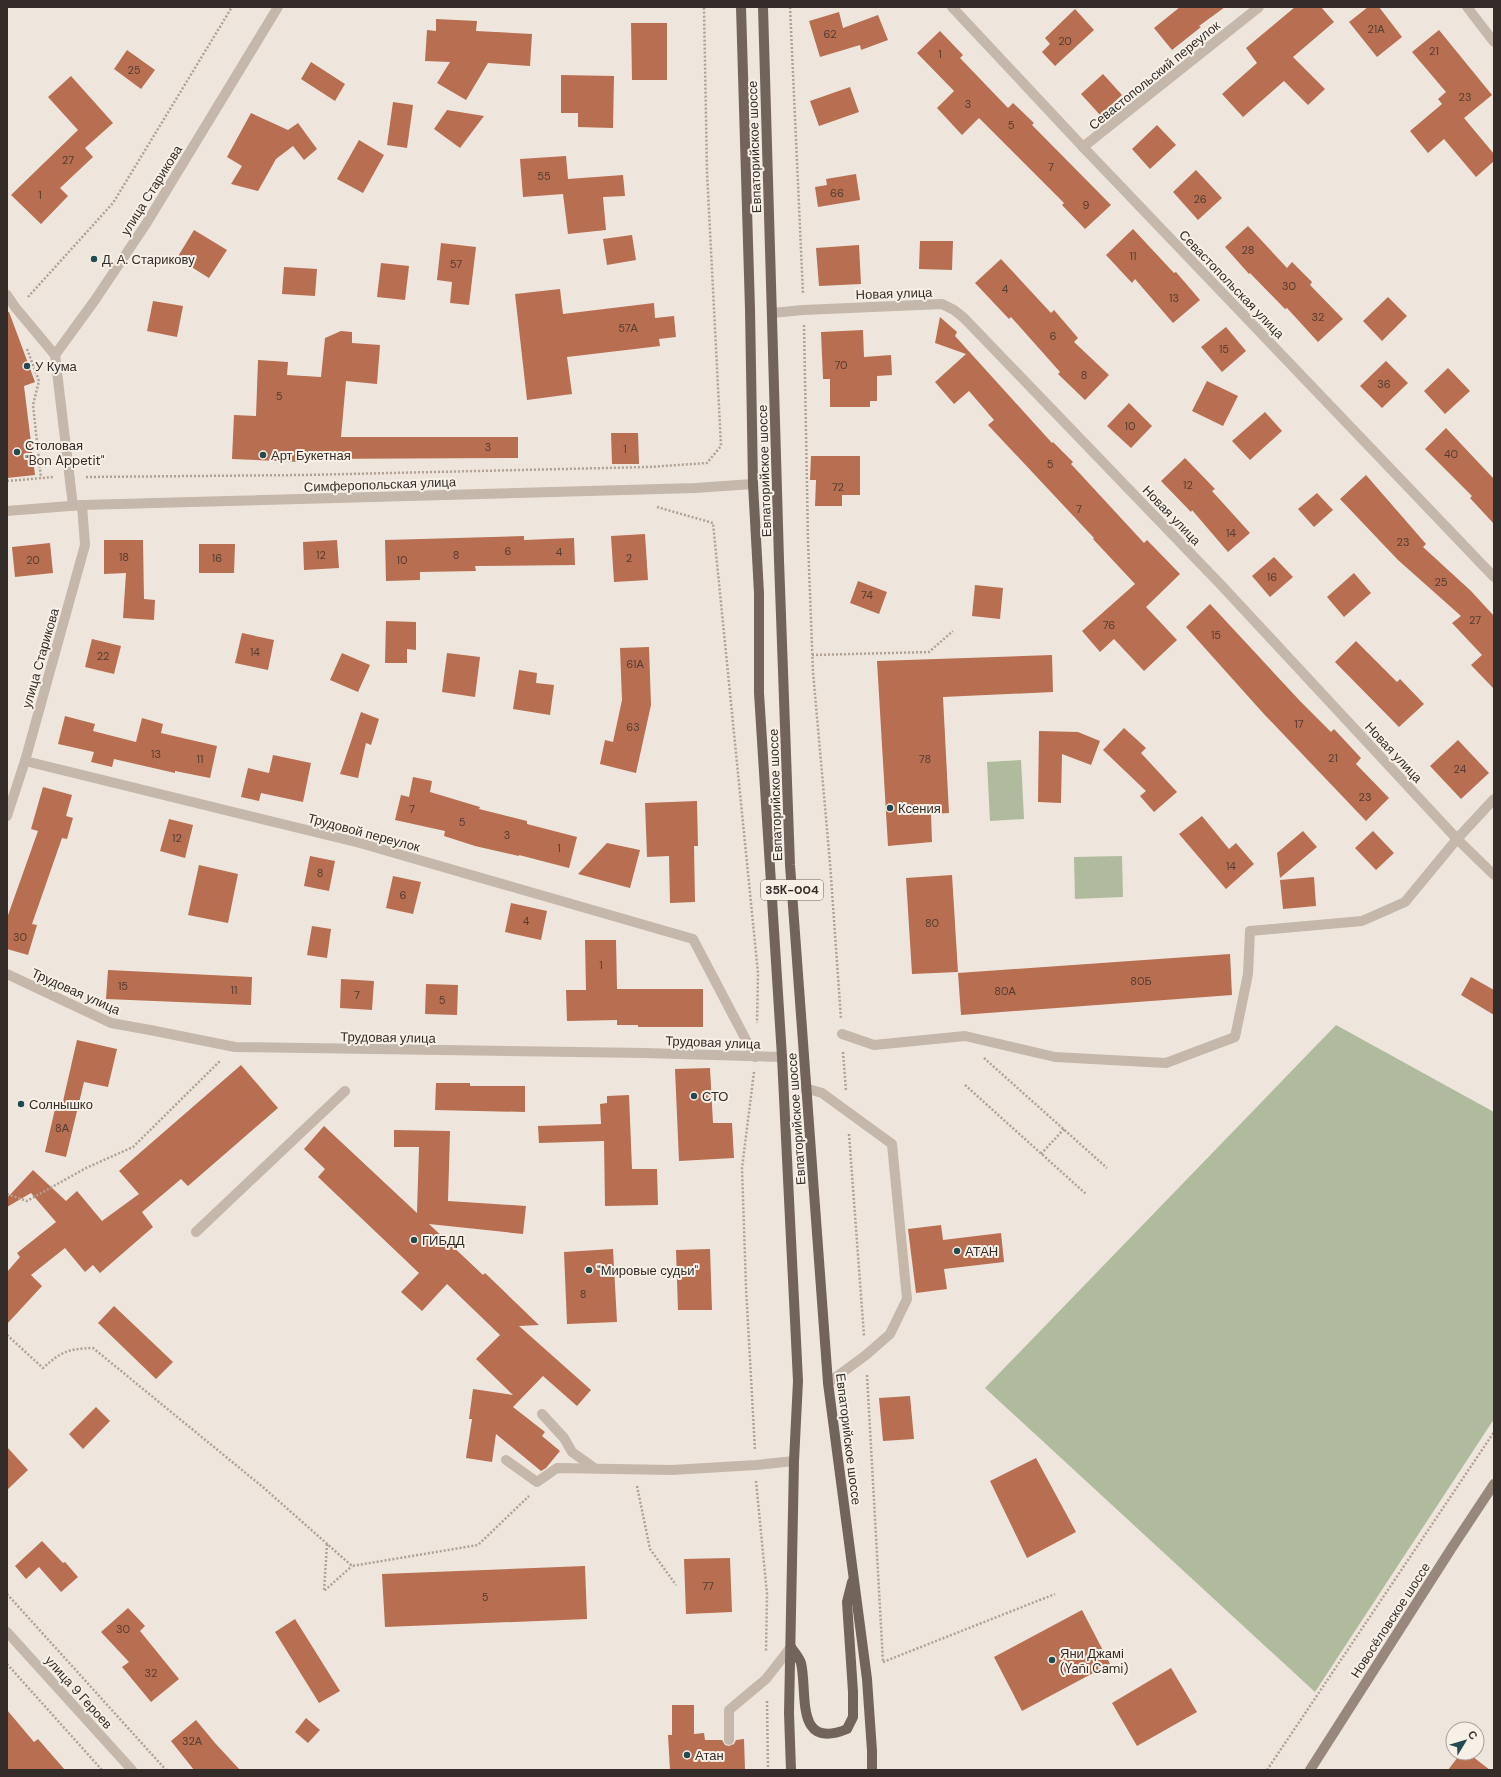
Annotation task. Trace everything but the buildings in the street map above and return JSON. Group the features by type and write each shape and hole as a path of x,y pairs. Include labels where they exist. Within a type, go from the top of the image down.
{"main road":[{"name":"Евпаторийское шоссе","path":"741,7 751,340 753,484 759,593 759,693 782,1057 798,1381 794,1461 789,1713 791,1770"},
{"name":"Евпаторийское шоссе","path":"763,7 790,865 804,1036 805,1088 828,1383 867,1679 872,1770"},
{"name":"Новосёловское шоссе","path":"1310,1770 1494,1484"},
{"path":"791,1647 800,1661 804,1681 804,1709 808,1722 818,1732 823,1733 835,1734 847,1729 853,1717 853,1692 847,1602 853,1577"}],"street":[{"name":"улица Старикова","path":"7,816 25,761 85,545 55,355 95,300 146,224 278,7"},
{"name":"Севастопольская улица","path":"952,7 1083,147 1494,578"},
{"name":"Севастопольский переулок","path":"1083,147 1259,7"},
{"path":"1466,7 1494,42"},
{"path":"8,298 55,355"},
{"name":"Новая улица","path":"772,313 804,310 942,304 964,318 1222,586 1457,839 1494,875"},
{"name":"Симферопольская улица","path":"7,511 78,506 709,487 753,484"},
{"name":"Трудовой переулок","path":"25,761 360,843 693,939 756,1057"},
{"path":"842,1034 874,1046 966,1036 1055,1057 1166,1063 1235,1038 1248,974 1250,931 1362,921 1405,902 1457,839 1494,799"},
{"name":"Трудовая улица","path":"7,974 111,1023 235,1047 644,1053 782,1057"},
{"path":"805,1088 822,1093 847,1113 892,1144 907,1299 890,1334 866,1355 828,1383"},
{"path":"196,1232 345,1091"},
{"path":"542,1414 564,1438 572,1452 593,1467"},
{"path":"506,1460 537,1482 556,1468 593,1467 672,1470 794,1461"},
{"name":"улица 9 Героев","path":"7,1632 132,1770"},
{"path":"728,1740 729,1710 766,1679 791,1647"}],"path":[{"path":"25,300 113,203 232,7"},
{"path":"85,477 649,467 707,463 721,446 707,172 704,7"},
{"path":"790,7 804,310 808,541 812,655 830,864 847,1113 866,1355 883,1669"},
{"path":"27,347 39,381 33,405 41,478"},
{"path":"7,481 58,476"},
{"path":"713,523 758,973 756,1026"},
{"path":"812,655 929,652 953,631"},
{"path":"7,1194 27,1201 86,1168 133,1148 235,1047"},
{"path":"756,1057 742,1168 746,1287 756,1465 767,1594 766,1679 768,1770"},
{"path":"983,1057 1107,1168"},
{"path":"966,1085 1086,1194"},
{"path":"1041,1154 1064,1129"},
{"path":"7,1335 43,1368 55,1357 72,1349 93,1348 264,1488 352,1566"},
{"path":"1267,1770 1494,1432"},
{"path":"636,1482 650,1549 676,1585"},
{"path":"327,1544 324,1591 352,1566 478,1545 530,1496"},
{"path":"7,1594 166,1770"},
{"path":"883,1662 1055,1594"},
{"path":"7,1664 102,1770"}],"green space":[{"path":"1021,760 1024,819 990,821 987,762"},
{"path":"1122,856 1123,897 1075,899 1074,857"},
{"path":"1336,1025 1494,1112 1494,1419 1315,1692 985,1388"}],"place":[{"name":"Д. А. Старикову","path":"94,259"},
{"name":"У Кума","path":"27,366"},
{"name":"Столовая \"Bon Appetit\"","path":"17,452"},
{"name":"Арт Букетная","path":"263,455"},
{"name":"Ксения","path":"890,808"},
{"name":"СТО","path":"694,1096"},
{"name":"Солнышко","path":"21,1104"},
{"name":"ГИБДД","path":"414,1240"},
{"name":"АТАН","path":"957,1251"},
{"name":"\"Мировые судьи\"","path":"589,1270"},
{"name":"Яни Джамі (Yañı Cami)","path":"1052,1660"},
{"name":"Атан","path":"687,1755"}]}
